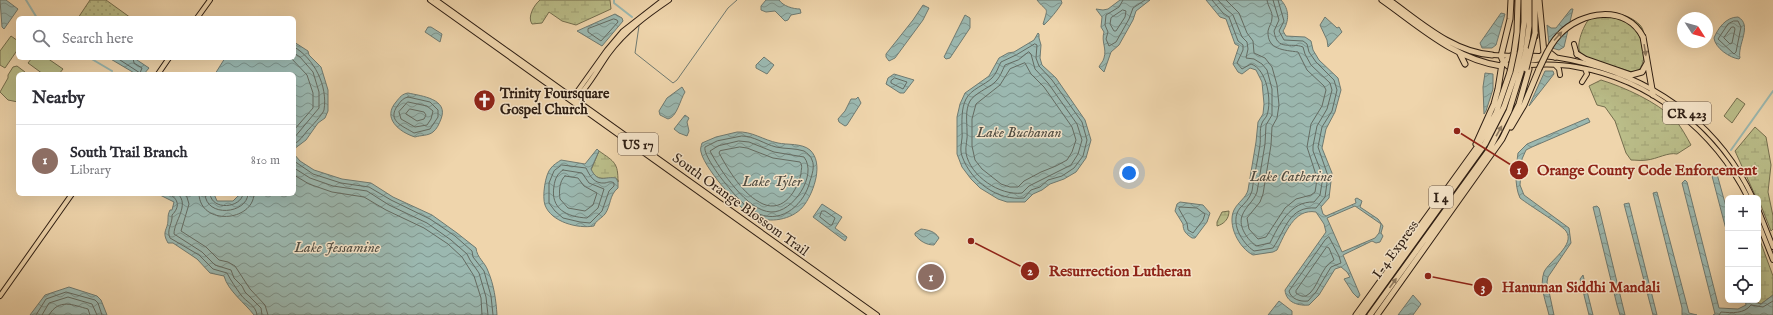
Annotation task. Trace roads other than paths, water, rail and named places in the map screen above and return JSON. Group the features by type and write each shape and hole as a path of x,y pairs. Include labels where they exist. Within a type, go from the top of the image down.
{"highway":[{"path":"1382,0 1460,54 1491,64 1512,55"},
{"path":"1390,0 1455,44 1489,55 1497,52 1504,43"},
{"path":"1459,173 1478,141 1496,97 1504,43 1510,19 1511,0"},
{"name":"I 4","path":"1356,315 1459,173 1478,146 1490,125 1504,94 1510,72 1517,32 1518,0"},
{"name":"I-4 Express","path":"1370,315 1488,150 1504,123 1515,96 1523,70 1524,0"},
{"name":"I-4 Express","path":"1523,49 1529,26 1529,0"},
{"name":"I 4","path":"1377,315 1502,139 1519,104 1523,70 1533,51 1535,33 1535,0"},
{"path":"1482,62 1533,61 1542,56 1544,44 1539,0"},
{"path":"1502,139 1516,119 1550,47 1558,36 1569,26 1585,18 1602,14 1621,16 1633,24 1642,37 1653,95"},
{"path":"1411,21 1421,22"},
{"path":"1523,70 1535,33"},
{"path":"1544,44 1548,52 1555,57"},
{"path":"1460,54 1465,64"},
{"path":"1577,54 1585,59 1631,75 1641,73 1645,69 1647,63"},
{"path":"1501,61 1508,66"},
{"path":"1491,64 1500,74"},
{"name":"I-4 Express","path":"1362,315 1485,144 1523,70"}],"main road":[{"path":"199,16 210,0"},
{"name":"South Orange Blossom Trail","path":"430,0 489,43 649,152 877,315"},
{"name":"South Orange Blossom Trail","path":"436,0 574,100 672,174 870,315"},
{"path":"574,100 606,50 623,30 663,0"},
{"path":"574,100 609,52 632,27 669,0"},
{"path":"482,37 489,38"},
{"path":"489,43 496,43"},
{"path":"1574,44 1577,54 1581,60 1593,64 1596,67"},
{"path":"1489,55 1501,61"},
{"name":"CR 423","path":"1512,55 1555,57 1626,76 1652,89 1684,110 1710,134 1734,164 1751,195"},
{"path":"159,72 168,60"},
{"path":"1555,65 1559,69 1560,75"},
{"name":"CR 423","path":"1508,66 1555,65 1585,69 1614,77 1653,95 1686,118 1709,140 1730,167 1746,195"},
{"path":"1582,82 1587,74 1585,69"},
{"path":"641,151 649,152"},
{"path":"672,174 680,174"},
{"path":"0,296 71,196"},
{"path":"729,214 737,215"},
{"path":"1761,217 1773,247"},
{"path":"738,221 747,222"},
{"path":"1761,230 1773,260"}],"water":[{"path":"0,0 6,0 18,9 4,29 2,27"},
{"path":"766,0 779,0 788,7 800,9 801,13 791,15 788,20 785,21 775,11 766,12 761,10 761,6"},
{"path":"1037,0 1061,0 1062,3 1044,25 1046,10"},
{"path":"1120,0 1150,0 1136,11 1133,20 1119,45 1111,52 1104,72 1099,67 1105,54 1103,39 1104,32 1101,27 1102,17 1096,9 1108,9"},
{"name":"Lake Catherine","path":"1206,0 1281,0 1286,8 1288,16 1283,31 1286,36 1305,37 1311,41 1313,50 1319,60 1338,78 1341,90 1335,112 1326,129 1322,148 1332,173 1329,198 1321,207 1323,214 1326,216 1356,203 1355,199 1357,198 1362,201 1360,207 1378,219 1383,226 1381,233 1383,236 1380,242 1376,243 1372,241 1343,255 1360,295 1358,298 1344,279 1350,277 1341,267 1335,269 1319,295 1309,305 1294,303 1290,301 1286,294 1285,290 1326,232 1324,224 1316,212 1308,212 1296,218 1287,230 1277,250 1273,252 1253,255 1243,247 1236,236 1233,229 1232,216 1234,210 1246,195 1248,190 1258,122 1263,114 1264,104 1262,82 1256,70 1250,68 1242,74 1238,72 1233,64 1239,46 1235,44 1226,19 1220,17","holes":["1355,206 1381,224 1379,233 1375,238 1342,252 1327,218"]},
{"path":"923,5 929,8 923,20 895,58 889,61 886,54"},
{"path":"1571,9 1573,9 1564,47 1559,50 1552,48 1549,44 1547,25 1551,28 1556,28"},
{"path":"1501,13 1505,14 1496,45 1492,48 1482,48 1480,43"},
{"path":"615,14 622,18 623,21 602,46 577,31"},
{"path":"965,15 970,18 970,28 950,58 946,59 944,57"},
{"path":"1325,17 1337,28 1339,27 1342,32 1328,47 1327,40 1320,25"},
{"path":"1734,17 1738,17 1744,25 1744,36 1739,59 1731,57 1720,49 1714,38 1718,30 1726,21"},
{"path":"428,27 431,27 442,34 440,42 425,32"},
{"name":"Lake Buchanan","path":"1038,33 1041,45 1040,58 1042,65 1056,78 1085,120 1091,140 1086,158 1076,172 1033,194 1025,202 1007,202 998,199 980,188 962,167 957,154 957,117 960,104 965,93 989,76 999,58 1008,53 1014,52 1034,40"},
{"path":"296,43 308,51 309,55 321,67 328,90 328,111 325,118 318,123 306,140 296,148 296,72 216,72 224,60 296,60"},
{"path":"764,57 774,65 767,74 756,68 756,65"},
{"path":"112,60 137,60 149,68 146,72 133,72"},
{"path":"1545,71 1553,71 1554,74 1529,106"},
{"path":"1485,73 1493,74 1493,89 1484,114 1483,87"},
{"path":"894,74 914,80 904,93 900,93 886,84 888,78"},
{"path":"682,87 685,92 674,115 668,119 660,115 659,111 667,98"},
{"path":"408,93 427,97 438,103 441,107 441,119 437,128 431,133 415,137 403,132 394,124 391,114 392,108 401,96"},
{"path":"858,97 861,103 845,126 839,122 838,119 845,111 851,99 856,99"},
{"path":"685,115 689,118 687,122 689,131 687,136 674,129"},
{"path":"1588,118 1590,122 1526,150 1522,159 1520,185 1524,195 1569,228 1571,243 1548,277 1547,282 1554,315 1549,315 1542,283 1544,272 1565,247 1568,236 1566,231 1551,219 1520,198 1516,182 1518,153 1527,144"},
{"name":"Lake Tyler","path":"737,132 753,134 773,142 803,146 810,150 816,162 816,177 812,192 805,204 796,213 777,220 753,216 731,197 714,176 702,156 702,143 716,137"},
{"path":"597,149 599,151 591,169 594,174 599,178 616,178 618,182 618,188 613,194 607,211 594,226 588,227 573,225 559,220 548,211 544,201 545,186 549,171 561,160 585,164"},
{"name":"Lake Jessamine","path":"296,156 300,161 314,170 342,179 371,183 393,197 432,215 476,248 478,255 487,268 492,282 497,315 254,315 229,287 224,276 210,273 197,259 173,243 168,243 165,236 168,223 168,214 170,210 172,210 174,202 162,196 215,196 217,201 233,201 238,196 296,196"},
{"path":"1715,167 1718,171 1717,174 1725,203 1725,226 1712,176"},
{"path":"1685,180 1687,182 1719,308 1738,309 1746,305 1746,303 1761,304 1773,295 1773,315 1713,315 1715,314 1682,183"},
{"path":"1657,192 1689,313 1697,315 1682,315 1682,308 1653,193"},
{"path":"1180,202 1203,205 1210,213 1207,222 1195,238 1192,238 1185,232 1183,224 1175,211 1177,204"},
{"path":"1629,203 1657,315 1653,315 1624,204"},
{"path":"822,204 842,217 835,228 847,237 845,241 813,217"},
{"path":"1597,206 1599,208 1625,315 1620,315 1617,305 1593,207"},
{"path":"921,229 931,231 939,238 934,245 923,242 915,235 915,233"},
{"path":"1583,275 1593,315 1589,315 1580,279"},
{"path":"69,287 97,296 101,300 107,315 30,315 45,295"},
{"path":"1413,295 1421,304 1413,315 1398,315"},
{"path":"1279,301 1292,311 1292,315 1268,315"}],"waterway":[{"path":"26,0 36,16"},
{"path":"614,0 614,3 632,17"},
{"path":"639,26 635,53 673,83 677,80 728,8 737,0"},
{"path":"93,60 112,71"},
{"path":"1731,150 1773,91"}],"place":[{"name":"Trinity Foursquare Gospel Church","path":"484,101"},
{"name":"Orange County Code Enforcement","path":"1457,131"},
{"name":"Resurrection Lutheran","path":"971,241"},
{"name":"Hanuman Siddhi Mandali","path":"1428,276"},
{"name":"South Trail Branch","path":"931,277"}]}
